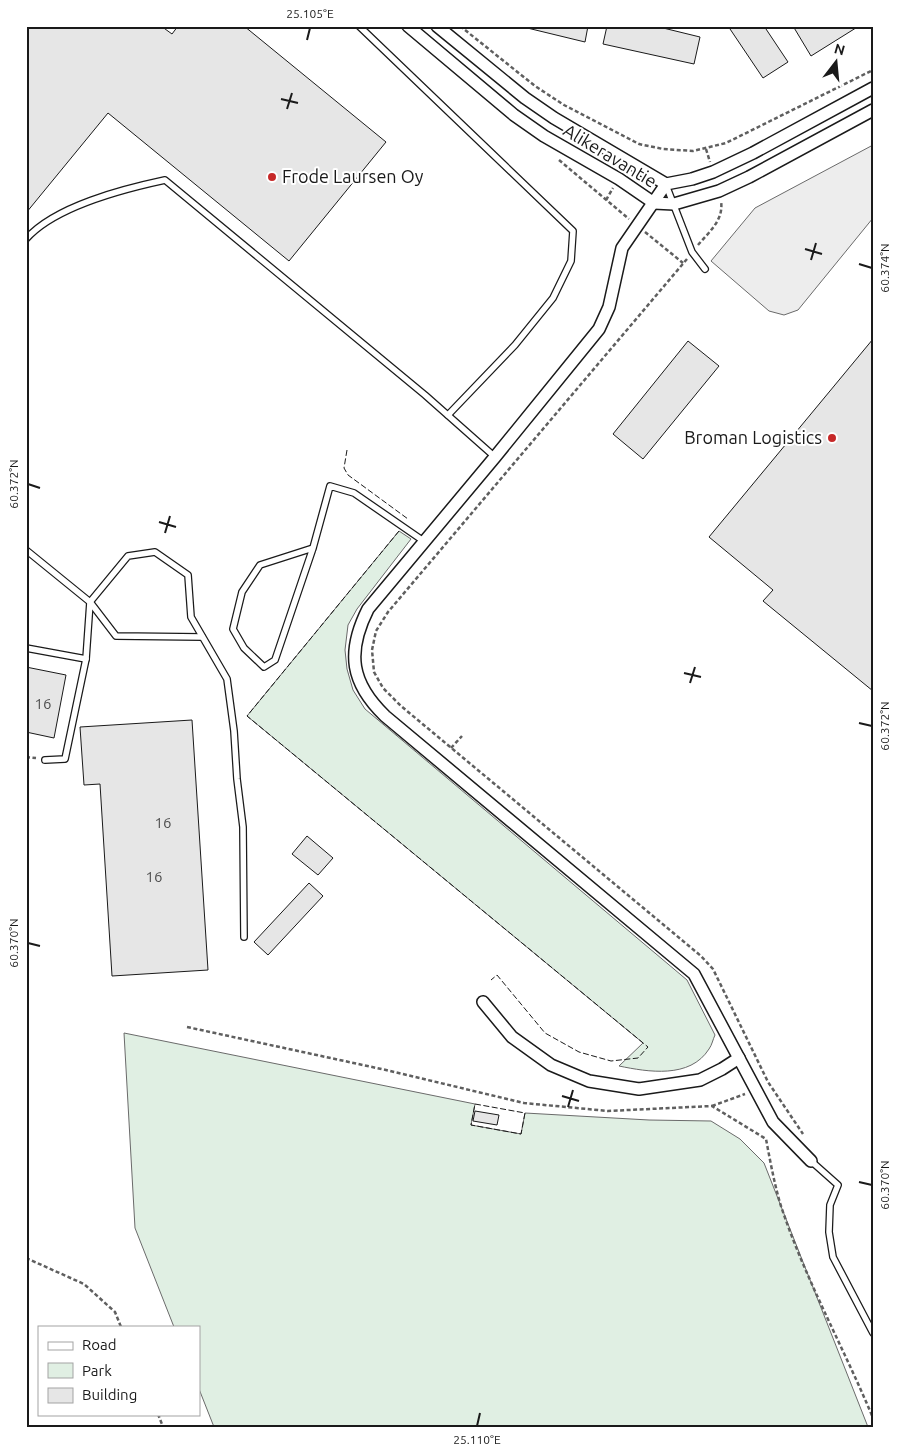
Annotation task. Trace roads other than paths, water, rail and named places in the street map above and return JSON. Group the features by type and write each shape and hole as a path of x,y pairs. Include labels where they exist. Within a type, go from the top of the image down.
{"street":[{"name":"Alikeravantie","path":"408,26 514,114 544,136 654,202 674,204 719,191 749,177 873,110"},
{"name":"Alikeravantie","path":"437,26 525,98 554,118 666,184 692,179 713,172 753,153 873,88"},
{"path":"666,184 622,248 609,307 599,329 496,457 373,603 359,628 355,667 361,687 371,702 385,716 694,974 754,1090 773,1122 811,1161"},
{"path":"483,1002 512,1037 551,1065 589,1081 639,1090 700,1080 739,1058"}],"lane":[{"path":"359,26 573,231 570,261 553,298 515,345 448,415"},
{"path":"26,239 33,231 60,214 88,202 132,187 165,180 496,457"},
{"path":"666,184 692,252 705,269"},
{"path":"313,548 260,565 242,592 233,629 244,648 264,667 275,660 313,548 330,486 354,493 425,542"},
{"path":"26,550 90,602 116,636 202,637"},
{"path":"45,760 65,759 86,660 90,602 128,556 155,552 188,575 191,617 227,679 243,827 244,937"},
{"path":"26,648 86,660"},
{"path":"811,1161 838,1185 830,1205 829,1232 833,1257 873,1333"}],"place":[{"name":"Frode Laursen Oy","path":"272,177"},
{"name":"Broman Logistics","path":"832,438"}]}
